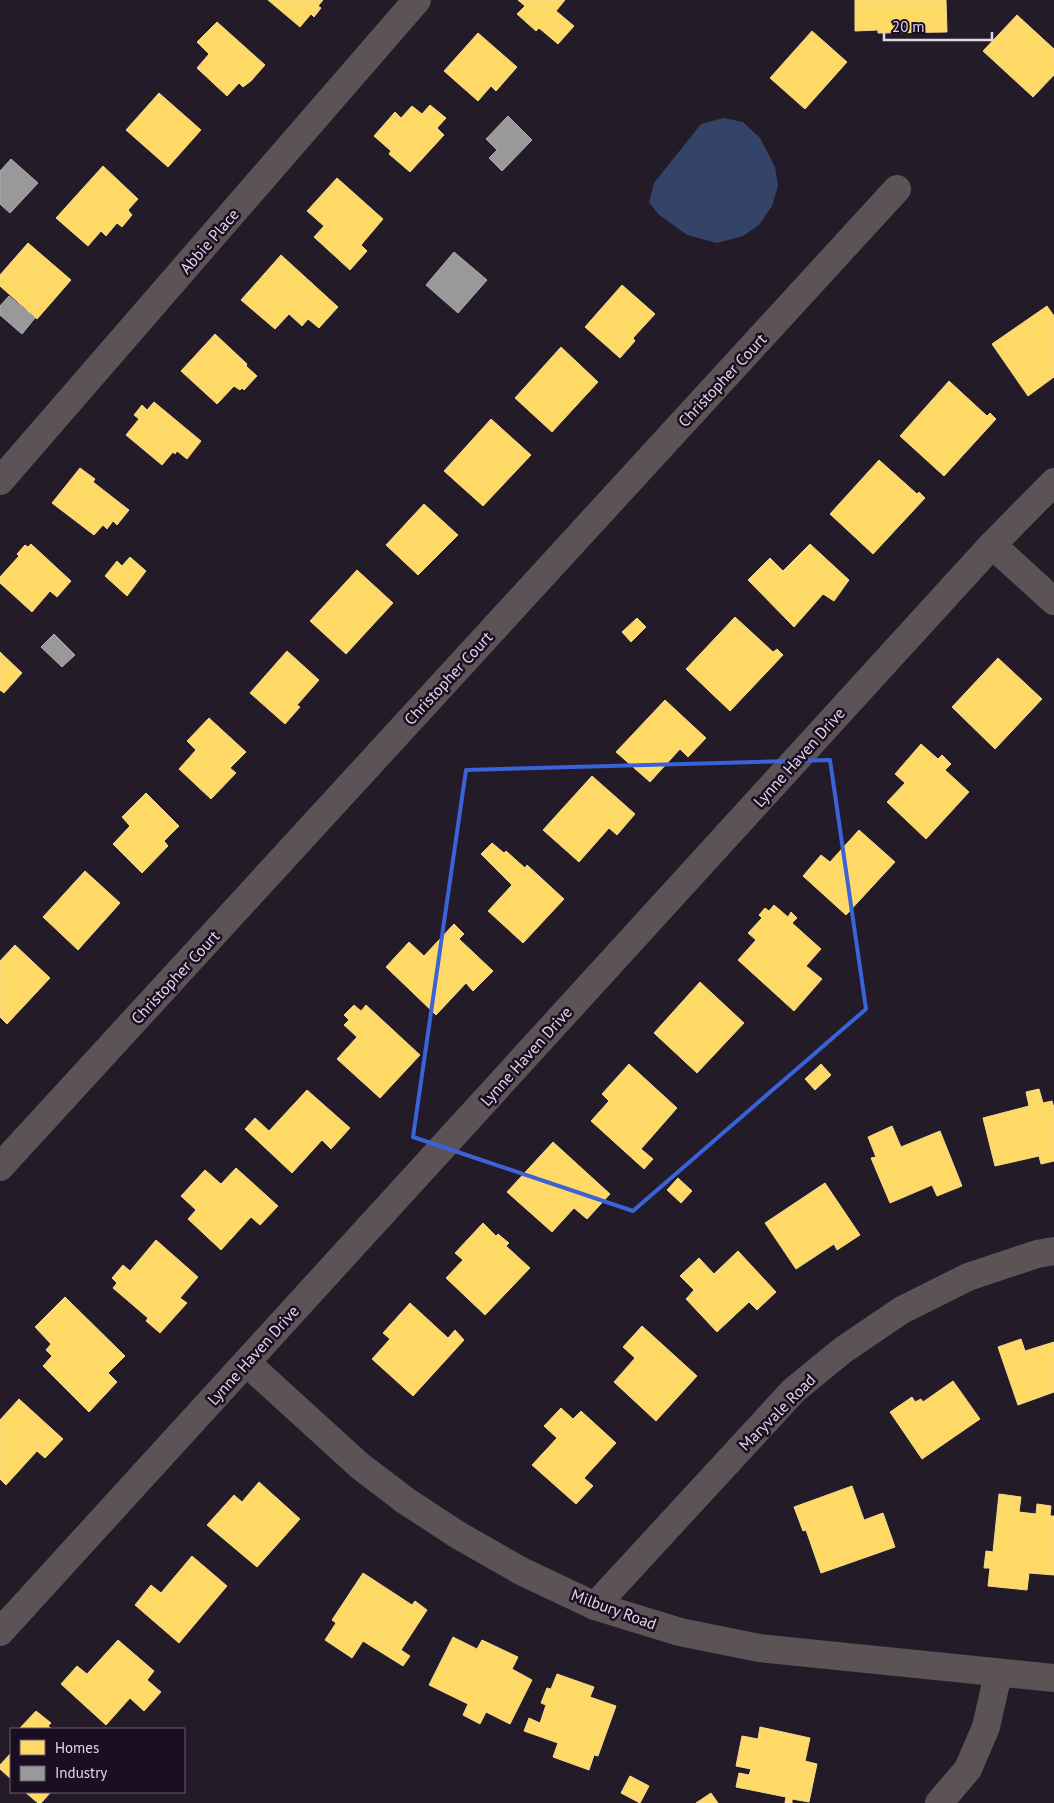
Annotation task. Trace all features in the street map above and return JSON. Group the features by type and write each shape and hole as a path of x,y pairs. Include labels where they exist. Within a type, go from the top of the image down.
{"street":[{"name":"Abbie Place","path":"0,481 417,0"},
{"name":"Christopher Court","path":"0,1167 897,189"},
{"name":"Lynne Haven Drive","path":"0,1632 992,545 1054,482"},
{"path":"992,545 1054,601"},
{"name":"Maryvale Road","path":"595,1606 794,1390 844,1350 902,1310 968,1277 1037,1254 1054,1251"},
{"name":"Milbury Road","path":"247,1363 360,1466 406,1501 458,1536 521,1571 595,1606 680,1632 759,1648 998,1674 1054,1678"},
{"path":"939,1803 968,1769 986,1727 998,1674"}],"highlighted area":[{"path":"830,760 866,1009 633,1211 413,1137 466,770"}],"water":[{"path":"723,118 743,122 760,138 775,167 778,186 772,206 759,225 743,236 717,243 687,235 658,214 649,202 654,183 701,124"}],"building: Homes":[{"path":"268,0 323,0 318,6 321,8 314,17 311,14 300,27"},
{"path":"518,0 565,0 556,11 574,26 558,44 539,28 536,31 517,14 525,6"},
{"path":"855,0 946,0 947,32 878,33 878,30 855,31"},
{"path":"1017,15 1054,49 1054,75 1033,97 983,51"},
{"path":"217,22 265,65 251,81 243,87 239,83 227,96 197,68 209,54 197,42"},
{"path":"812,31 847,62 805,109 770,78"},
{"path":"478,33 517,67 496,91 491,86 478,101 444,71"},
{"path":"159,93 201,130 168,167 126,130"},
{"path":"430,105 446,118 437,128 444,135 410,172 389,154 391,151 374,136 395,112 401,118 412,106 422,114"},
{"path":"103,166 138,199 128,210 132,215 122,227 117,223 106,236 101,231 88,246 56,218"},
{"path":"337,178 383,219 361,245 367,251 350,270 314,237 324,226 307,211"},
{"path":"28,243 71,280 37,319 0,286 0,275"},
{"path":"281,255 338,307 319,328 308,319 302,326 289,314 275,329 241,300"},
{"path":"622,285 655,314 633,338 635,341 620,358 585,327"},
{"path":"1047,306 1054,316 1054,377 1028,396 992,344"},
{"path":"215,334 257,376 244,390 234,386 217,404 181,371"},
{"path":"561,347 598,382 552,432 515,398"},
{"path":"949,381 987,416 990,413 996,419 944,476 900,436"},
{"path":"154,402 201,441 187,459 177,451 175,454 173,452 162,465 126,435 139,419 134,415 142,405 147,410"},
{"path":"491,419 531,455 483,506 444,471"},
{"path":"879,460 917,494 919,492 925,498 873,554 830,514"},
{"path":"80,468 95,479 93,482 129,510 117,525 113,521 107,529 103,525 94,535 52,503"},
{"path":"424,504 458,535 418,575 386,545"},
{"path":"31,544 71,581 57,597 50,591 32,612 0,583 0,577 19,556 17,554 25,545 28,547"},
{"path":"810,544 849,580 834,601 823,594 794,627 748,580 770,558 783,571"},
{"path":"130,557 146,571 127,596 105,576 117,561 122,566"},
{"path":"357,570 393,603 346,654 310,621"},
{"path":"735,617 773,652 777,649 783,655 730,711 686,669"},
{"path":"637,618 646,627 631,642 622,632"},
{"path":"287,651 319,680 297,705 300,707 285,724 250,693"},
{"path":"0,652 22,673 4,693 0,690"},
{"path":"998,658 1042,699 995,749 952,707"},
{"path":"665,700 706,738 688,757 680,749 650,782 616,752"},
{"path":"209,718 246,752 230,768 236,773 211,799 179,769 196,750 187,741"},
{"path":"921,744 938,759 942,755 951,764 945,770 969,792 926,839 887,802 905,783 895,774"},
{"path":"592,776 635,814 617,835 609,828 579,862 543,830"},
{"path":"146,793 179,826 164,841 168,846 142,873 113,844 130,826 122,817"},
{"path":"859,830 895,862 846,915 803,876 821,855 830,862"},
{"path":"492,843 504,853 506,851 525,868 527,865 564,899 523,943 488,911 512,885 481,854"},
{"path":"85,871 120,903 78,950 43,917"},
{"path":"774,905 788,917 791,912 797,918 792,923 821,949 806,966 822,979 794,1011 738,960 756,940 748,933 762,918 759,915 765,908 769,911"},
{"path":"454,924 464,934 459,939 493,971 473,991 466,983 436,1015 386,967 409,942 424,956"},
{"path":"15,945 50,978 7,1024 0,1017 0,961"},
{"path":"700,982 744,1023 697,1073 654,1033"},
{"path":"354,1005 361,1011 366,1005 420,1055 380,1098 337,1059 357,1037 344,1025 349,1020 344,1015"},
{"path":"629,1064 677,1108 641,1149 653,1159 644,1169 591,1121 609,1101 602,1094"},
{"path":"821,1064 831,1075 815,1090 805,1079"},
{"path":"1039,1089 1043,1103 1052,1101 1054,1108 1054,1161 1041,1164 1039,1156 995,1166 983,1118 1029,1106 1026,1092"},
{"path":"307,1090 350,1128 331,1149 322,1140 292,1173 245,1129 255,1118 269,1131"},
{"path":"892,1126 901,1147 940,1131 962,1186 937,1196 932,1185 890,1203 871,1158 876,1157 868,1137"},
{"path":"553,1142 610,1194 587,1219 574,1208 552,1232 507,1192"},
{"path":"236,1168 278,1206 260,1225 251,1217 221,1250 188,1219 196,1210 181,1196 205,1170 221,1184"},
{"path":"678,1178 692,1191 681,1203 667,1190"},
{"path":"825,1183 860,1235 837,1250 834,1244 796,1269 765,1223"},
{"path":"483,1223 496,1236 498,1234 509,1243 506,1246 530,1268 485,1315 446,1278 463,1260 455,1253"},
{"path":"156,1240 198,1277 180,1298 187,1303 160,1333 146,1321 148,1318 113,1288 117,1283 112,1278 123,1265 130,1271"},
{"path":"738,1251 776,1292 757,1310 749,1302 717,1332 686,1299 694,1290 680,1276 699,1258 714,1274"},
{"path":"65,1297 125,1356 108,1373 117,1382 89,1412 43,1366 52,1356 46,1350 51,1344 35,1327"},
{"path":"410,1303 448,1338 455,1330 464,1340 413,1396 372,1359 390,1339 383,1333"},
{"path":"642,1326 697,1376 656,1421 614,1382 635,1358 623,1347"},
{"path":"1021,1339 1025,1351 1054,1342 1054,1392 1018,1405 998,1347"},
{"path":"953,1381 980,1419 922,1459 890,1412 912,1397 915,1402 921,1399 923,1402"},
{"path":"19,1399 63,1439 45,1458 37,1451 6,1485 0,1479 0,1420"},
{"path":"561,1408 573,1419 581,1411 616,1443 584,1478 593,1486 576,1504 532,1465 557,1438 544,1426"},
{"path":"259,1482 300,1519 257,1567 207,1525 234,1495 242,1502"},
{"path":"852,1486 864,1520 883,1513 895,1547 821,1573 806,1530 803,1531 794,1507"},
{"path":"999,1494 1021,1497 1019,1512 1036,1514 1037,1504 1051,1506 1050,1516 1054,1516 1054,1575 1029,1573 1027,1590 988,1586 990,1568 984,1568 986,1551 993,1552"},
{"path":"192,1556 227,1586 179,1643 135,1605 151,1585 161,1593"},
{"path":"363,1573 412,1605 415,1601 427,1610 401,1650 410,1656 403,1666 363,1641 352,1658 325,1640 336,1623 332,1620"},
{"path":"453,1637 477,1649 482,1640 518,1657 512,1669 532,1680 510,1724 486,1712 480,1724 463,1715 468,1704 429,1685"},
{"path":"118,1640 154,1671 147,1680 161,1692 144,1711 130,1698 106,1725 61,1684 77,1666 87,1674"},
{"path":"557,1674 594,1687 590,1697 616,1706 598,1756 594,1755 589,1770 553,1757 558,1743 524,1731 529,1718 540,1723 546,1705 541,1703 547,1688 551,1689"},
{"path":"36,1711 51,1723 48,1726 51,1728 20,1728"},
{"path":"760,1727 810,1738 805,1761 817,1764 809,1802 792,1799 792,1803 785,1803 786,1797 736,1787 739,1773 749,1775 751,1769 736,1766 742,1736 758,1739"},
{"path":"10,1754 10,1778 0,1769 0,1765"},
{"path":"630,1776 649,1786 640,1803 621,1793"},
{"path":"26,1793 50,1793 41,1803 38,1803"},
{"path":"711,1793 718,1803 696,1803"}],"building: Industry":[{"path":"508,116 532,140 502,171 489,158 497,150 486,139"},
{"path":"11,159 38,183 10,213 0,204 0,171"},
{"path":"454,252 487,280 458,313 426,285"},
{"path":"9,296 35,318 22,334 0,315 0,306"},
{"path":"54,634 75,655 62,667 41,647"}]}
